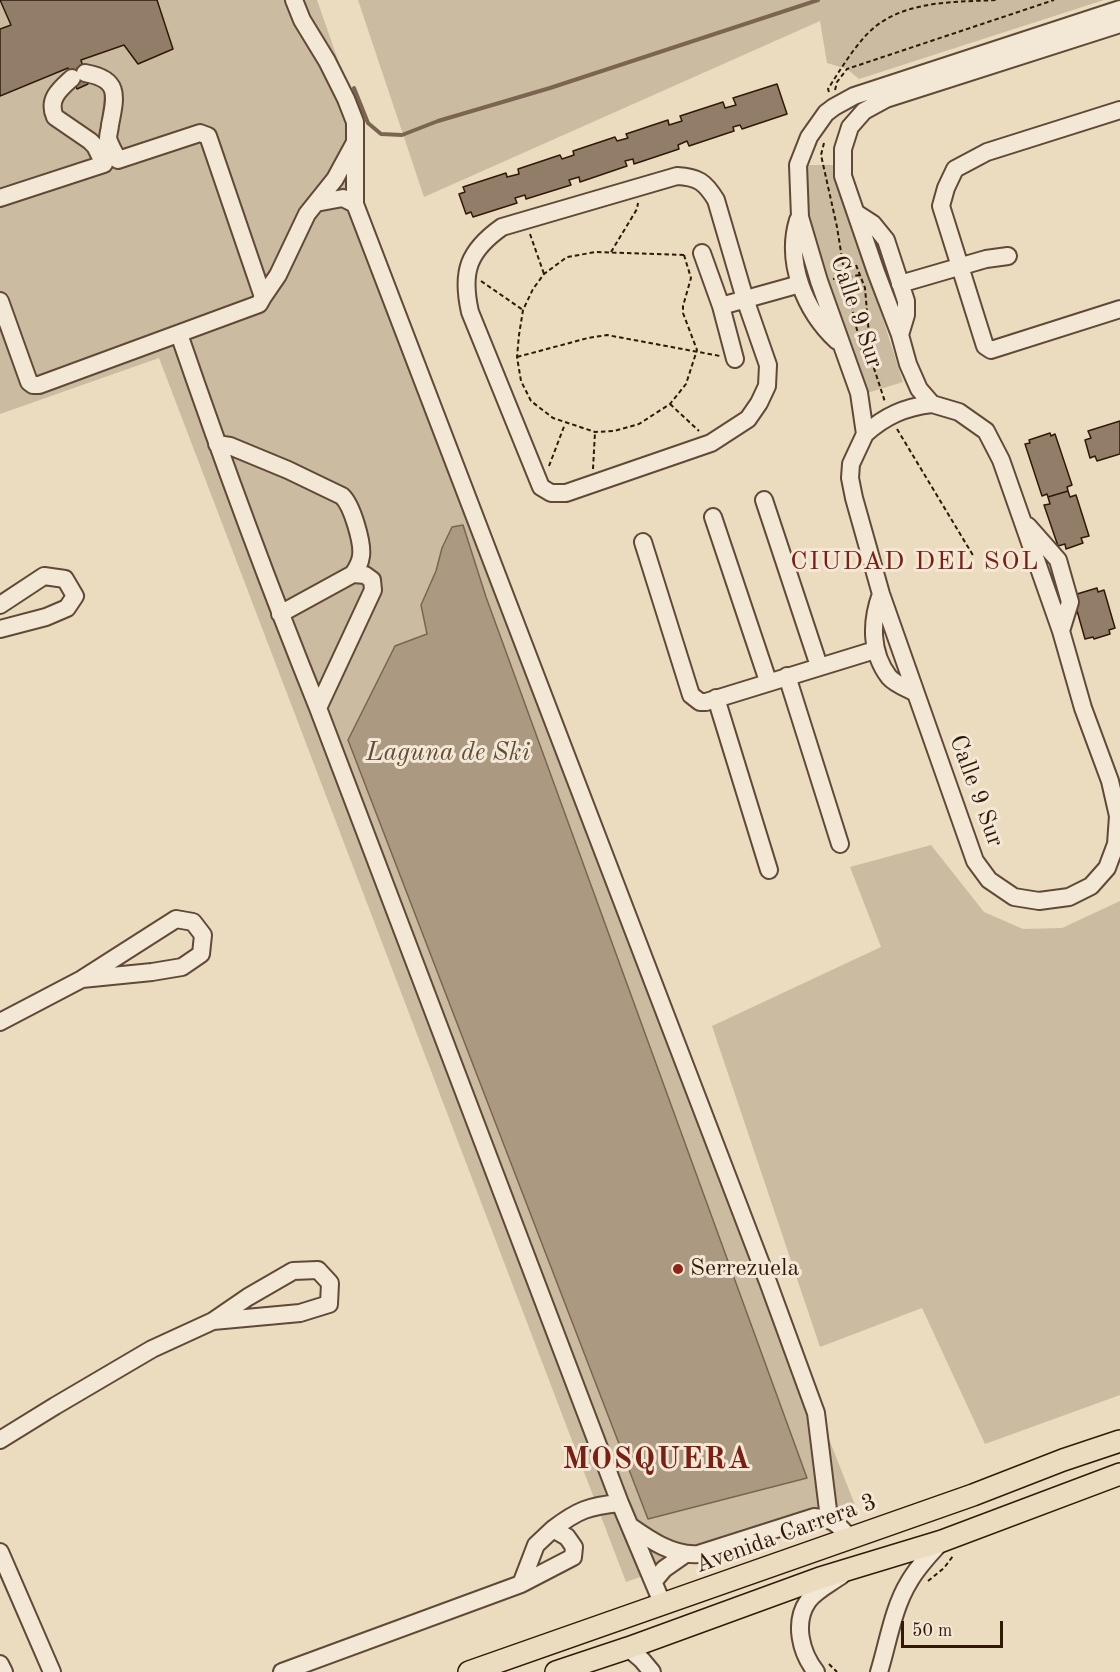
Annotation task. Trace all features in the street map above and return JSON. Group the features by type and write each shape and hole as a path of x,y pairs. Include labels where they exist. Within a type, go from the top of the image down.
{"main road":[{"name":"Avenida Carrera 3","path":"469,1672 973,1495 1063,1460 1120,1442"},
{"path":"556,1672 851,1568 942,1541 1120,1474"}],"street":[{"path":"294,0 302,20 327,61 355,122 354,204 816,1413 828,1510 826,1518"},
{"name":"Calle 9 Sur","path":"1120,9 854,96 826,113 809,137 798,165 800,216 819,281 859,393 865,434 851,464 850,478 881,594 975,861 989,880 1014,897 1039,901 1069,897 1091,886 1107,868 1116,844 1118,816 1110,781 1083,708 1061,631 1001,460 986,431 959,412 932,404 919,389 908,364 900,336 868,274 856,213 843,176 843,149 850,127 864,111 886,99 1120,24"},
{"path":"79,76 101,76 114,89 115,99 108,137 111,162 95,146 55,117 52,111 56,93 79,76"},
{"path":"1120,110 987,152 956,169 946,188 941,206 985,346 991,350 1120,309"},
{"path":"0,198 200,133 208,136 263,297"},
{"path":"0,301 29,382 33,385 39,385 259,304 278,275 301,226 316,202 325,194 335,179 355,141"},
{"path":"677,176 692,177 707,185 716,200 745,299 768,365 767,386 748,419 711,443 566,494 551,493 541,487 470,312 465,290 467,272 474,253 486,238 502,227 636,189 677,176"},
{"path":"316,202 344,198 354,204"},
{"path":"856,213 873,225 886,240 906,301 906,315 900,336"},
{"path":"800,216 795,233 795,255 800,284 811,310 824,329 841,344"},
{"path":"702,253 721,306 735,359"},
{"path":"900,284 986,259 1008,256"},
{"path":"721,306 800,284"},
{"path":"179,334 280,614 318,708 620,1503 663,1605"},
{"path":"865,434 889,416 916,406 932,404"},
{"path":"217,444 230,446 288,470 348,501 362,553 360,563 353,574 280,614"},
{"path":"764,500 819,666"},
{"path":"713,517 768,681"},
{"path":"643,542 691,695 700,702 876,650"},
{"path":"318,708 373,590 372,580 365,575 353,574"},
{"path":"0,605 44,576 65,579 75,596 67,609 0,629"},
{"path":"881,594 873,622 876,650 890,677 914,692"},
{"path":"787,676 840,844"},
{"path":"716,698 769,870"},
{"path":"0,1022 81,979 176,920 193,922 204,935 201,954 182,967 81,979"},
{"path":"0,1440 152,1349 213,1322 248,1297 292,1271 318,1270 330,1283 329,1304 300,1313 213,1322"},
{"path":"521,1584 536,1545 553,1529 577,1512 620,1503"},
{"path":"630,1526 664,1547 684,1555 698,1554 814,1517 837,1522 850,1538"},
{"path":"282,1672 521,1584 573,1557 574,1547 567,1537 553,1529"},
{"path":"879,1672 893,1621 908,1584 923,1560 942,1541"},
{"path":"0,1552 52,1672"},
{"path":"654,1581 664,1569 684,1555"},
{"path":"821,1666 801,1642 802,1612 815,1594 851,1568"},
{"path":"628,1648 652,1672"}],"path":[{"path":"835,106 830,100 828,89 844,63 875,27 900,12 931,4 998,0"},
{"path":"835,106 835,87 847,69 1054,0"},
{"path":"825,140 821,155 863,357"},
{"path":"833,187 837,205"},
{"path":"611,252 637,209 639,202 636,189"},
{"path":"526,220 544,274"},
{"path":"611,252 684,255 691,278 683,313 697,350 686,384 670,404 639,424 614,431 596,432 565,424 531,401 521,381 518,357 523,310 533,289 544,274 567,257 611,252"},
{"path":"853,255 868,274"},
{"path":"467,272 523,310"},
{"path":"819,281 868,274"},
{"path":"868,274 864,288 871,359 889,416 974,557"},
{"path":"518,357 588,338 608,335 735,359"},
{"path":"670,404 711,443"},
{"path":"541,487 565,424"},
{"path":"592,484 596,432"},
{"path":"922,1587 953,1557 963,1533"},
{"path":"821,1666 837,1672"}],"shaded area":[{"path":"0,0 317,0 365,137 364,244 445,463 855,1505 848,1503 626,1582 159,358 0,414"},
{"path":"358,0 1104,0 859,79 847,69 827,63 820,21 424,197"},
{"path":"802,165 834,165 903,382 864,394 801,196"},
{"path":"931,845 984,912 1023,929 1062,928 1120,901 1120,1395 985,1444 922,1308 820,1347 712,1026 881,947 850,867"}],"water":[{"name":"Laguna de Ski","path":"463,525 486,597 807,1478 648,1519 348,740 395,646 427,634 421,605 452,527"}],"building":[{"path":"0,0 157,0 173,49 138,64 124,45 81,60 88,84 77,89 68,68 0,96 0,29 11,25"},
{"path":"777,84 787,114 742,129 740,125 733,127 734,131 689,146 687,141 678,145 679,149 634,164 633,159 625,161 627,166 580,182 579,177 569,180 571,185 526,199 525,195 515,198 517,203 473,217 471,212 466,214 459,194 465,192 463,187 506,173 507,177 519,174 518,169 560,155 562,159 574,155 573,151 615,137 617,141 628,138 626,134 668,120 669,125 682,121 680,116 723,102 725,108 736,105 733,98"},
{"path":"1120,421 1120,454 1097,461 1095,456 1090,458 1085,440 1091,438 1088,431"},
{"path":"1050,433 1051,436 1055,434 1072,485 1067,487 1068,491 1048,497 1047,494 1042,496 1025,444 1030,443 1029,440"},
{"path":"1068,491 1070,497 1076,495 1089,536 1081,538 1083,543 1066,549 1065,544 1058,546 1044,505 1050,504 1048,497"},
{"path":"1097,588 1098,592 1104,590 1115,628 1109,630 1110,634 1085,639 1074,600 1078,599 1077,594"}],"waterway":[{"path":"354,88 368,123 381,134 402,135 438,121 550,88 818,0"}],"place":[{"name":"Serrezuela","path":"678,1269"}],"district":[{"name":"CIUDAD DEL SOL","path":"915,562"},
{"name":"MOSQUERA","path":"657,1460"}]}
